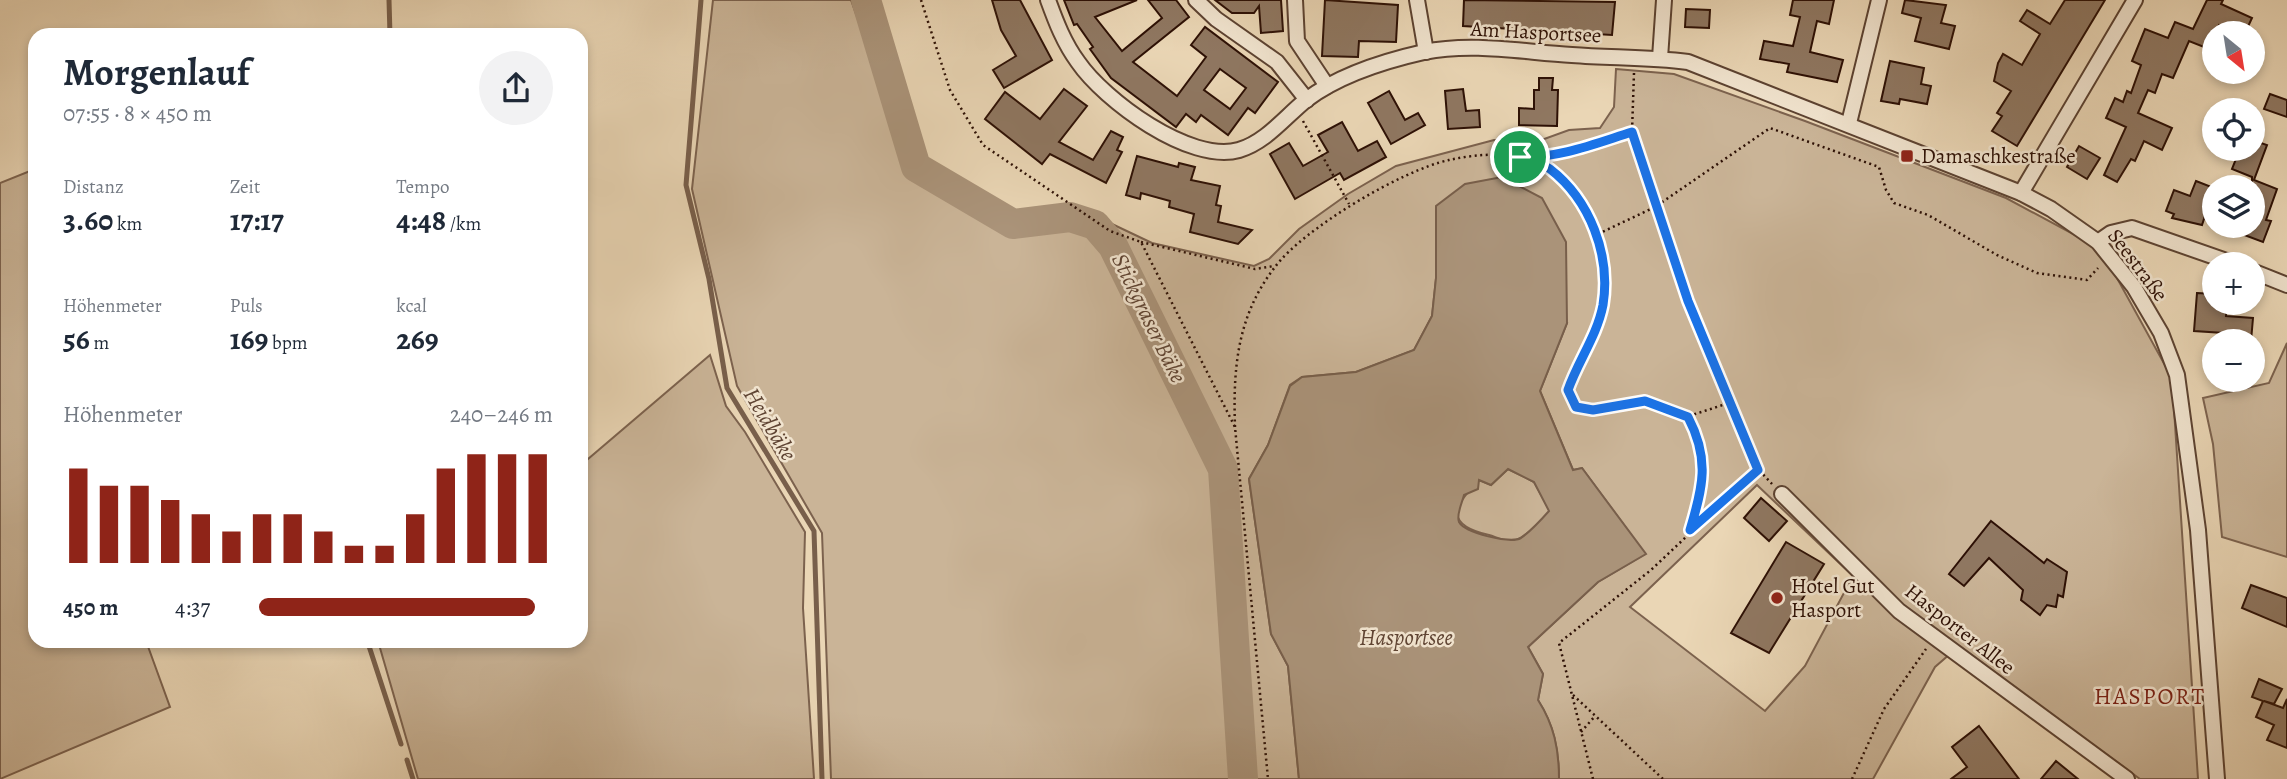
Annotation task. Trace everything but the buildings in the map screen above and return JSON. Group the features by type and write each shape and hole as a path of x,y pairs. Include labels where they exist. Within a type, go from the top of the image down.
{"street":[{"name":"Am Hasportsee","path":"1048,0 1060,34 1079,64 1102,89 1170,137 1195,148 1216,152 1238,150 1259,141 1302,104 1328,86 1366,69 1426,52 1485,46 1660,58"},
{"path":"1196,0 1216,19 1277,62 1302,104"},
{"path":"1295,0 1297,41 1328,86"},
{"path":"1417,0 1426,52"},
{"path":"1660,58 1664,0"},
{"path":"1849,123 1879,0"},
{"path":"2021,193 2135,0"},
{"name":"Seestraße","path":"1660,58 1688,62 1849,123 2021,193 2051,209 2098,242 2134,287 2161,333 2177,375 2198,530 2217,779"},
{"path":"2098,242 2111,233 2132,228 2202,252"},
{"path":"2265,276 2287,285"},
{"name":"Hasporter Allee","path":"1782,494 1899,611 2127,779"}],"path":[{"path":"921,0 950,90 984,145 1110,230 1141,242 1255,269 1275,266"},
{"path":"1636,58 1632,132 1655,207 1692,312 1732,402 1758,470 1782,494"},
{"path":"1302,104 1349,205"},
{"path":"1598,234 1655,207 1770,128 1879,167 1886,190 1894,203 1928,215 1997,255 2037,273 2087,280 2109,256"},
{"path":"1268,779 1235,427 1236,352 1252,305 1275,266 1349,205 1446,160 1481,155 1545,158 1568,154 1632,132"},
{"path":"1520,157 1549,168 1569,189 1598,234 1604,271 1603,304 1593,338 1568,390 1576,407 1593,410 1645,401 1688,417 1732,402"},
{"path":"1141,242 1235,427"},
{"path":"1688,417 1702,450 1702,489 1690,530"},
{"path":"1593,779 1559,643 1651,570 1690,530 1758,470"},
{"path":"1852,779 1884,709 1934,638"},
{"path":"1571,693 1662,779"},
{"path":"1580,734 1595,716"}],"shaded area":[{"path":"713,0 851,0 912,170 1005,230 1078,228 1103,241 1215,466 1232,779 831,779 822,533 737,386 692,189"},
{"path":"1616,69 1674,74 2006,198 2101,249 2172,378 2198,779 2140,779 1958,647 1935,667 1873,779 1559,779 1554,738 1538,700 1543,674 1528,647 1598,582 1645,554 1582,468 1573,470 1540,391 1567,323 1436,278 1432,316 1414,350 1356,372 1302,377 1290,385 1268,445 1249,479 1271,634 1288,666 1299,779 1255,779 1233,465 1127,259 1109,235 1112,224 1152,243 1254,266 1269,259 1299,229 1348,194 1396,166 1494,140 1536,142 1569,130 1600,128 1614,107","holes":["1757,485 1853,576 1805,666 1765,711 1630,607"]},
{"path":"28,172 28,648 149,648 170,707 0,779 0,183"},
{"path":"2287,343 2287,557 2222,537 2213,444 2203,398 2229,392 2265,392 2265,384 2269,383"},
{"path":"710,355 726,406 745,432 805,532 803,608 814,779 418,779 380,648 588,648 588,459"},
{"path":"1508,469 1534,482 1550,511 1516,540 1475,531 1465,526 1457,514 1463,499 1479,480 1491,485"}],"water":[{"name":"Hasportsee","path":"1502,177 1542,198 1566,242 1567,323 1540,391 1573,470 1582,468 1646,554 1598,582 1528,647 1543,674 1538,700 1554,738 1559,779 1299,779 1288,666 1271,634 1249,479 1268,445 1290,386 1302,377 1356,372 1414,350 1432,316 1436,278 1436,206 1465,184","holes":["1508,469 1534,482 1549,511 1521,538 1508,540 1488,536 1470,530 1459,522 1464,495 1478,489 1479,480 1491,485"]}],"waterway":[{"path":"389,0 390,28"},
{"name":"Heidbäke","path":"701,0 686,185 709,279 727,388 814,531 822,779"},
{"name":"Stickgraser Bäke","path":"866,0 916,167 1013,224 1070,217 1095,225 1113,246 1223,469 1243,779"},
{"path":"370,648 401,744"},
{"path":"407,760 413,779"}],"place":[{"name":"Damaschkestraße","path":"1907,156"},
{"name":"Hotel Gut Hasport","path":"1777,598"}],"district":[{"name":"HASPORT","path":"2150,696"}],"route":[{"path":"1632,132 1673,261 1758,470 1690,530 1702,489 1702,450 1688,417 1662,405 1645,401 1583,410 1576,407 1570,399 1568,390 1571,381 1593,338 1603,304 1604,271 1598,234 1569,189 1549,168 1520,157 1545,158 1568,154 1632,132"}]}
